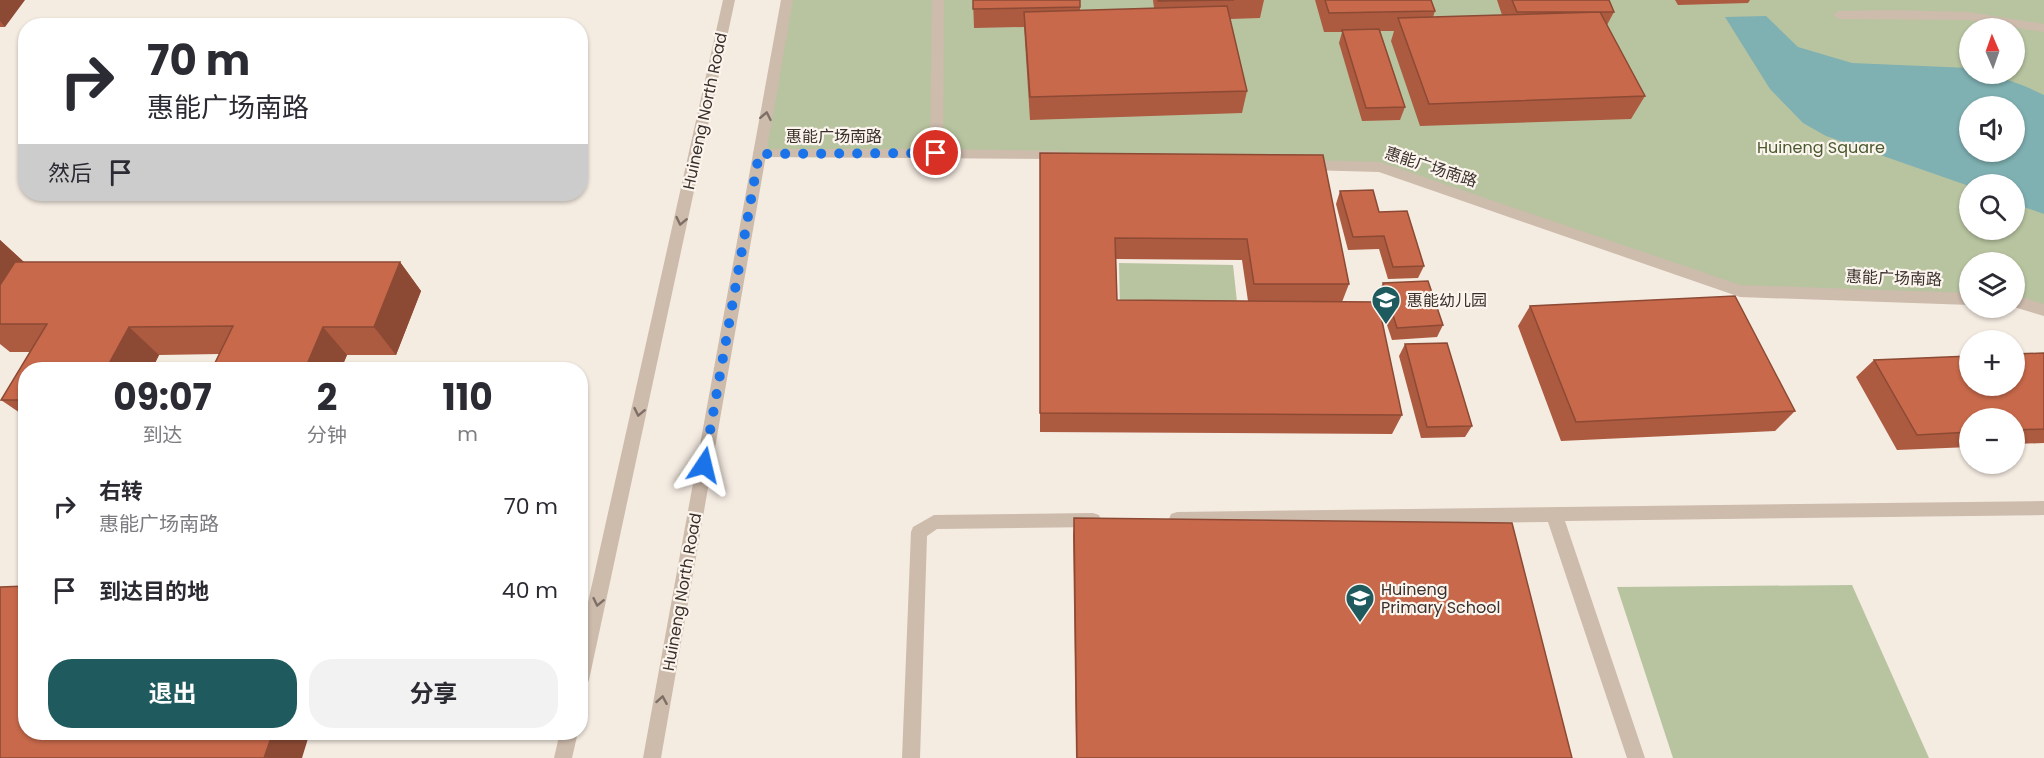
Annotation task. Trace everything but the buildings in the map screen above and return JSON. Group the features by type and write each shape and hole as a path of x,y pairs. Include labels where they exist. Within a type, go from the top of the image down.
{"street":[{"name":"Huineng North Road","path":"588,643 729,0"},
{"name":"Huineng North Road","path":"651,758 787,0"},
{"path":"936,153 938,0"},
{"path":"1839,15 1960,16 2023,23 2044,28"},
{"name":"惠能广场南路","path":"759,154 936,153 1076,156"},
{"name":"惠能广场南路","path":"1287,164 1380,167 1740,291 1959,299"},
{"path":"2025,304 2044,309"},
{"path":"1160,519 2044,508"},
{"path":"1554,514 1636,758"},
{"path":"911,758 919,532 934,522 1113,520"},
{"path":"564,758 567,740"}],"green space":[{"name":"Huineng Square","path":"787,0 2044,0 2044,310 2025,304 2025,252 1959,252 1959,299 1740,291 1380,167 989,153 759,154"},
{"path":"1119,263 1233,265 1238,311 1120,308"},
{"path":"1852,585 1929,758 1673,758 1617,587"}],"water":[{"path":"1766,16 1798,47 1852,63 1959,68 1959,84 2018,84 2044,95 2044,214 2025,207 2025,174 1959,174 1959,183 1826,136 1803,123 1770,89 1725,17"}],"place":[{"name":"惠能幼儿园","path":"1386,326"},
{"name":"Huineng Primary School","path":"1360,624"}],"route":[{"path":"704,465 759,154 936,153"}]}
